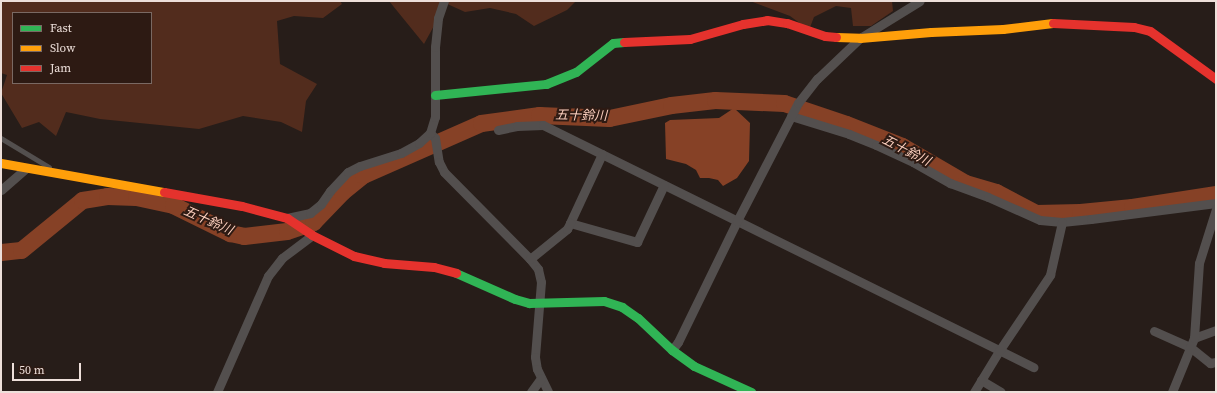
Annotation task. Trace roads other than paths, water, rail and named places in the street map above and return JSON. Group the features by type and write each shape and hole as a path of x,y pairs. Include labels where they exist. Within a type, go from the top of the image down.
{"street":[{"path":"444,1 438,18 435,47 436,95 432,135 444,172 530,259 538,269 541,282 535,357 541,378 548,392"},
{"path":"672,350 678,342 737,221 794,110 817,80 860,38 920,1"},
{"path":"436,95 546,84 576,72 613,43 690,39 743,24 767,20 787,23 825,36 860,38 931,32 1003,29 1054,23 1134,27 1150,31 1160,37 1216,79"},
{"path":"794,110 913,162 950,183 988,197 1027,216 1040,220 1062,222 1216,203"},
{"path":"498,130 517,126 544,125 1033,367"},
{"path":"290,220 310,213 321,204 330,191 348,172 360,166 401,153 432,135"},
{"path":"530,259 567,229 602,154"},
{"path":"1,163 242,206 290,220 309,233 354,256 384,263 434,267 450,271 515,299 540,304 591,300 604,301 622,307 638,318 672,350 694,366 751,392"},
{"path":"1,190 26,168"},
{"path":"570,223 637,242 664,185"},
{"path":"1175,391 1194,338 1199,263 1216,209"},
{"path":"974,392 999,351 1050,275 1062,222"},
{"path":"218,392 268,276 282,258 309,233"},
{"path":"1194,338 1216,330"},
{"path":"1154,331 1190,347 1210,363 1216,362"},
{"path":"531,392 541,378"},
{"path":"981,380 1001,392"}],"lane":[{"path":"1,138 56,173"}],"waterway":[{"name":"五十鈴川","path":"1,252 21,250 82,200 107,196 136,197 173,205 230,233 244,236 287,231 313,222 342,192 363,175 481,123 539,115 609,118 671,105 715,100 784,103 846,124 902,146 965,183 996,192 1036,213 1080,212 1132,207 1216,194"}]}
